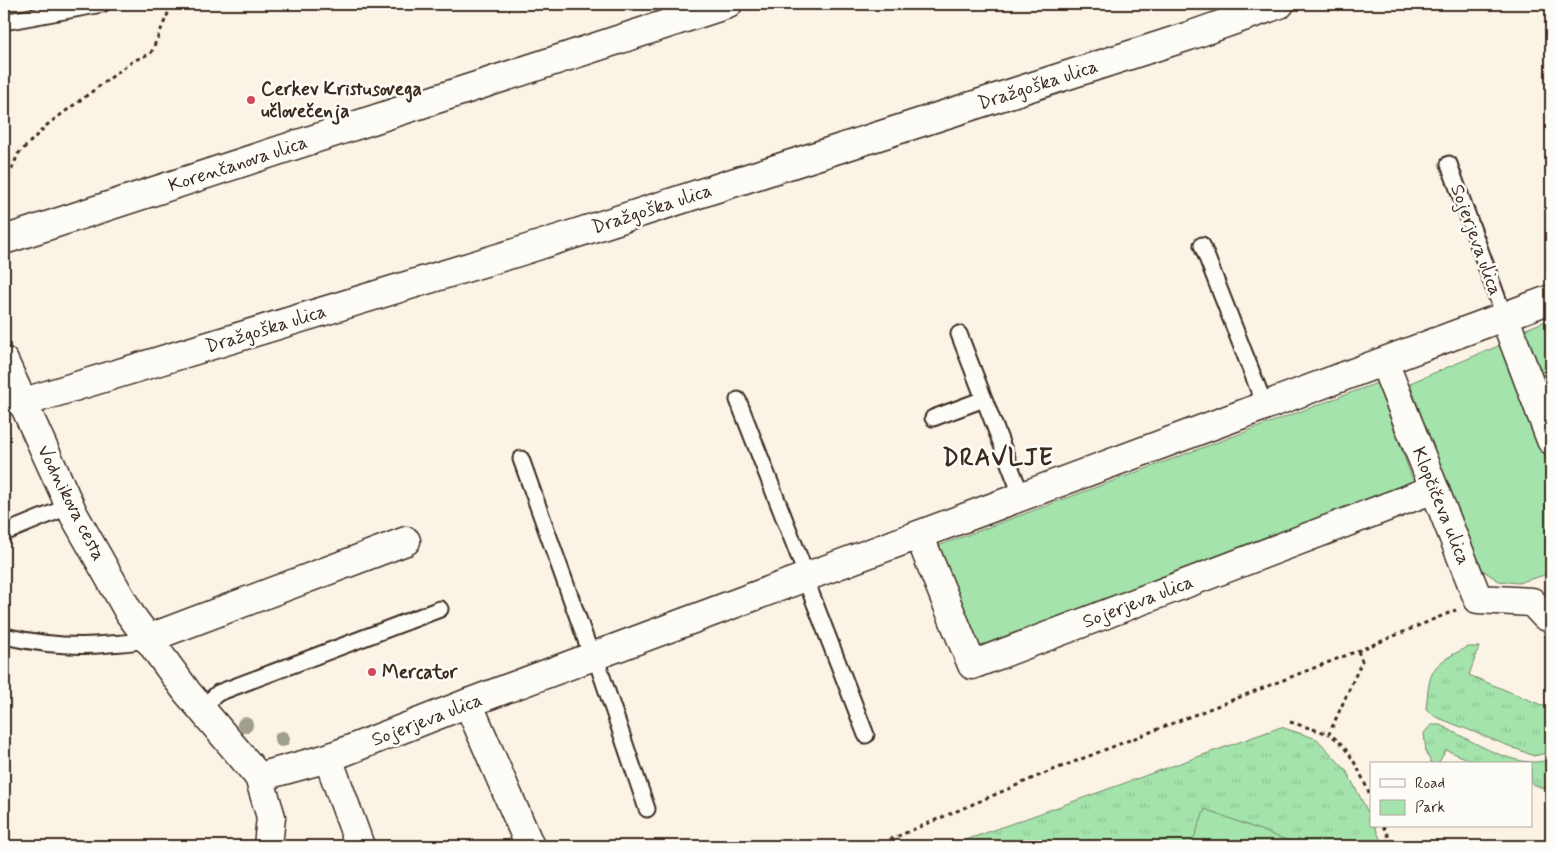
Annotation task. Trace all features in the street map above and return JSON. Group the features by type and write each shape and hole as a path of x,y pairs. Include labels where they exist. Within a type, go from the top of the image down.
{"street":[{"name":"Korenčanova ulica","path":"4,240 728,4"},
{"name":"Dražgoška ulica","path":"21,403 518,252 1189,36 1280,4"},
{"name":"Sojerjeva ulica","path":"259,777 328,758 593,656 1551,299"},
{"name":"Sojerjeva ulica","path":"1504,316 1551,440"},
{"name":"Vodnikova cesta","path":"4,362 21,403 70,506 130,614 147,639 201,708 259,777 271,817 268,846"},
{"name":"Klopčičeva ulica","path":"1384,362 1478,599"},
{"name":"Sojerjeva ulica","path":"919,535 972,665 1434,489"},
{"path":"147,639 406,541"},
{"path":"1478,599 1545,605"},
{"path":"468,703 530,846"},
{"path":"328,758 360,846"}],"lane":[{"path":"4,22 102,4"},
{"name":"Sojerjeva ulica","path":"1449,164 1504,316"},
{"path":"1202,245 1265,406"},
{"path":"959,334 1022,497"},
{"path":"934,418 984,399"},
{"path":"738,400 866,735"},
{"path":"521,459 647,809"},
{"path":"4,533 70,506"},
{"path":"201,708 218,693 440,609"},
{"path":"4,636 34,643 84,647 135,643 147,639"}],"path":[{"path":"4,172 12,170 18,154 47,124 134,61 150,53 172,4"},
{"path":"875,846 1043,774 1358,651 1478,599"},
{"path":"1329,734 1362,661 1358,651"},
{"path":"1290,722 1329,734 1339,740 1362,777 1370,796"},
{"path":"1384,828 1394,846"}],"green space":[{"path":"1551,319 1551,406 1521,331"},
{"path":"1503,344 1551,461 1551,573 1518,583 1499,581 1482,570 1447,490 1410,383"},
{"path":"1377,383 1415,486 974,651 935,547"},
{"path":"1468,647 1479,647 1469,675 1551,709 1551,752 1534,756 1436,717 1426,709 1429,685 1434,670 1446,659"},
{"path":"1431,725 1440,725 1480,746 1510,758 1538,762 1551,759 1551,791 1532,784 1532,762 1475,762 1446,750 1439,762 1431,762 1426,753 1424,733"},
{"path":"1281,727 1317,739 1346,770 1370,816 1370,828 1376,828 1383,846 949,846"},
{"path":"1205,809 1302,846 1191,846"}],"place":[{"name":"Cerkev Kristusovega učlovečenja","path":"251,100"},
{"name":"Mercator","path":"372,672"}],"district":[{"name":"DRAVLJE","path":"998,458"}]}
